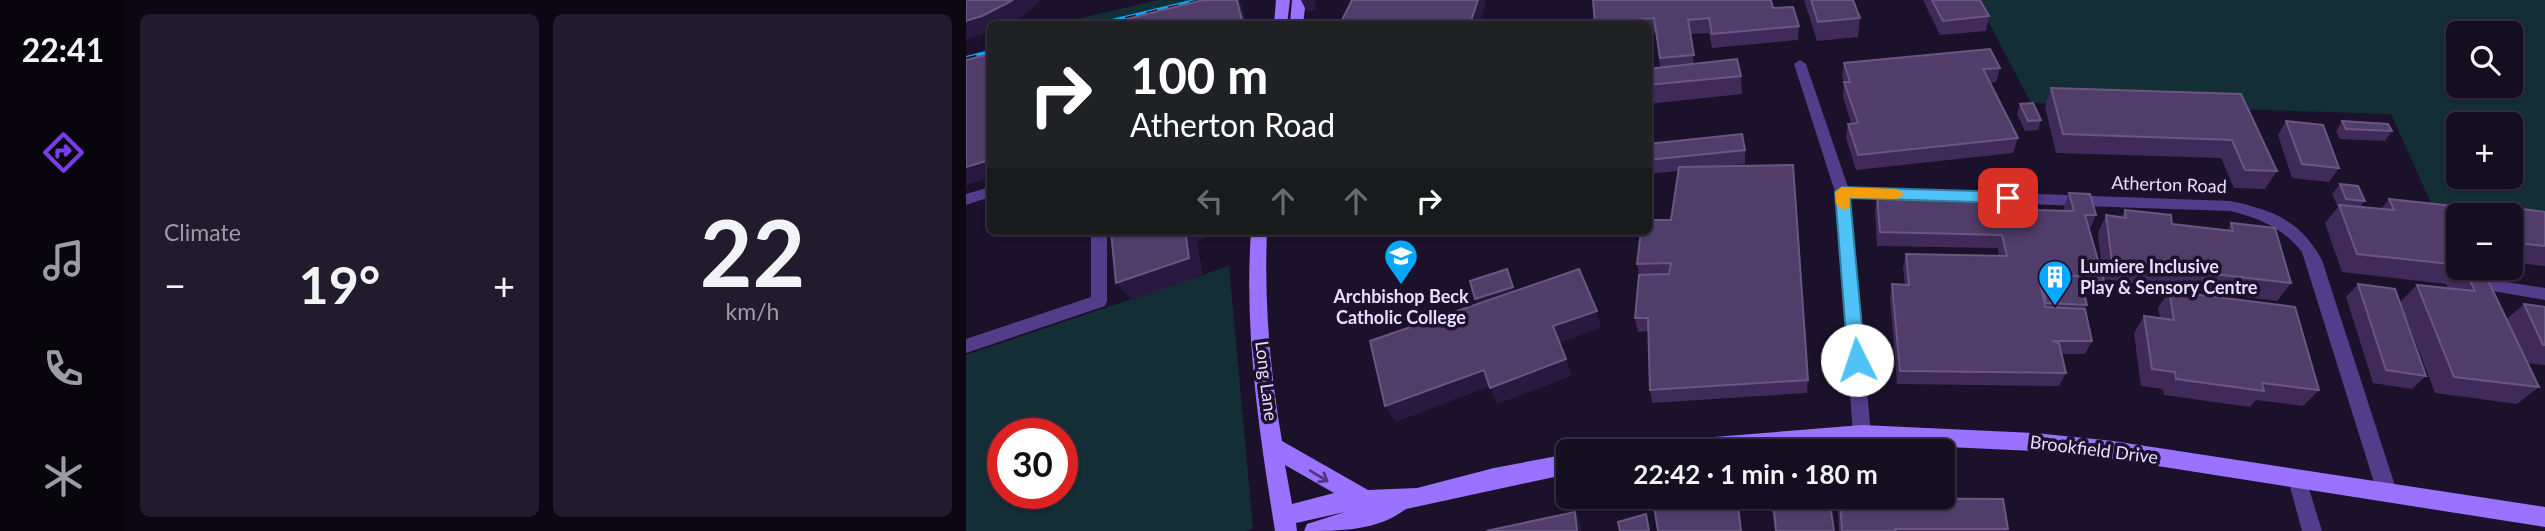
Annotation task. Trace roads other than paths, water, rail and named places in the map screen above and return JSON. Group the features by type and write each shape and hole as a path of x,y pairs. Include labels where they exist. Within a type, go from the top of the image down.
{"street":[{"path":"1281,21 1283,0"},
{"path":"1297,21 1299,0"},
{"path":"1800,64 1842,192 1862,434"},
{"name":"Atherton Road","path":"1842,192 2230,206 2263,213 2287,225 2306,243 2314,260 2387,492"},
{"path":"966,200 987,193"},
{"path":"966,346 1099,301 1099,235"},
{"name":"Long Lane","path":"1259,235 1255,293 1285,524"},
{"path":"2487,285 2545,294"},
{"name":"Brookfield Drive","path":"1800,439 1862,434 2084,446 2545,517"},
{"path":"1275,448 1371,507"},
{"path":"1315,531 1371,507 1482,480 1556,466"},
{"path":"2297,479 2312,531"},
{"path":"1285,524 1340,502 1371,507"},
{"path":"1362,531 1371,507"}],"railway":[{"path":"1116,21 1203,0"},
{"path":"966,59 987,54"}],"place":[{"name":"Archbishop Beck Catholic College","path":"1401,286"},
{"name":"Lumiere Inclusive Play & Sensory Centre","path":"2055,307"}]}
